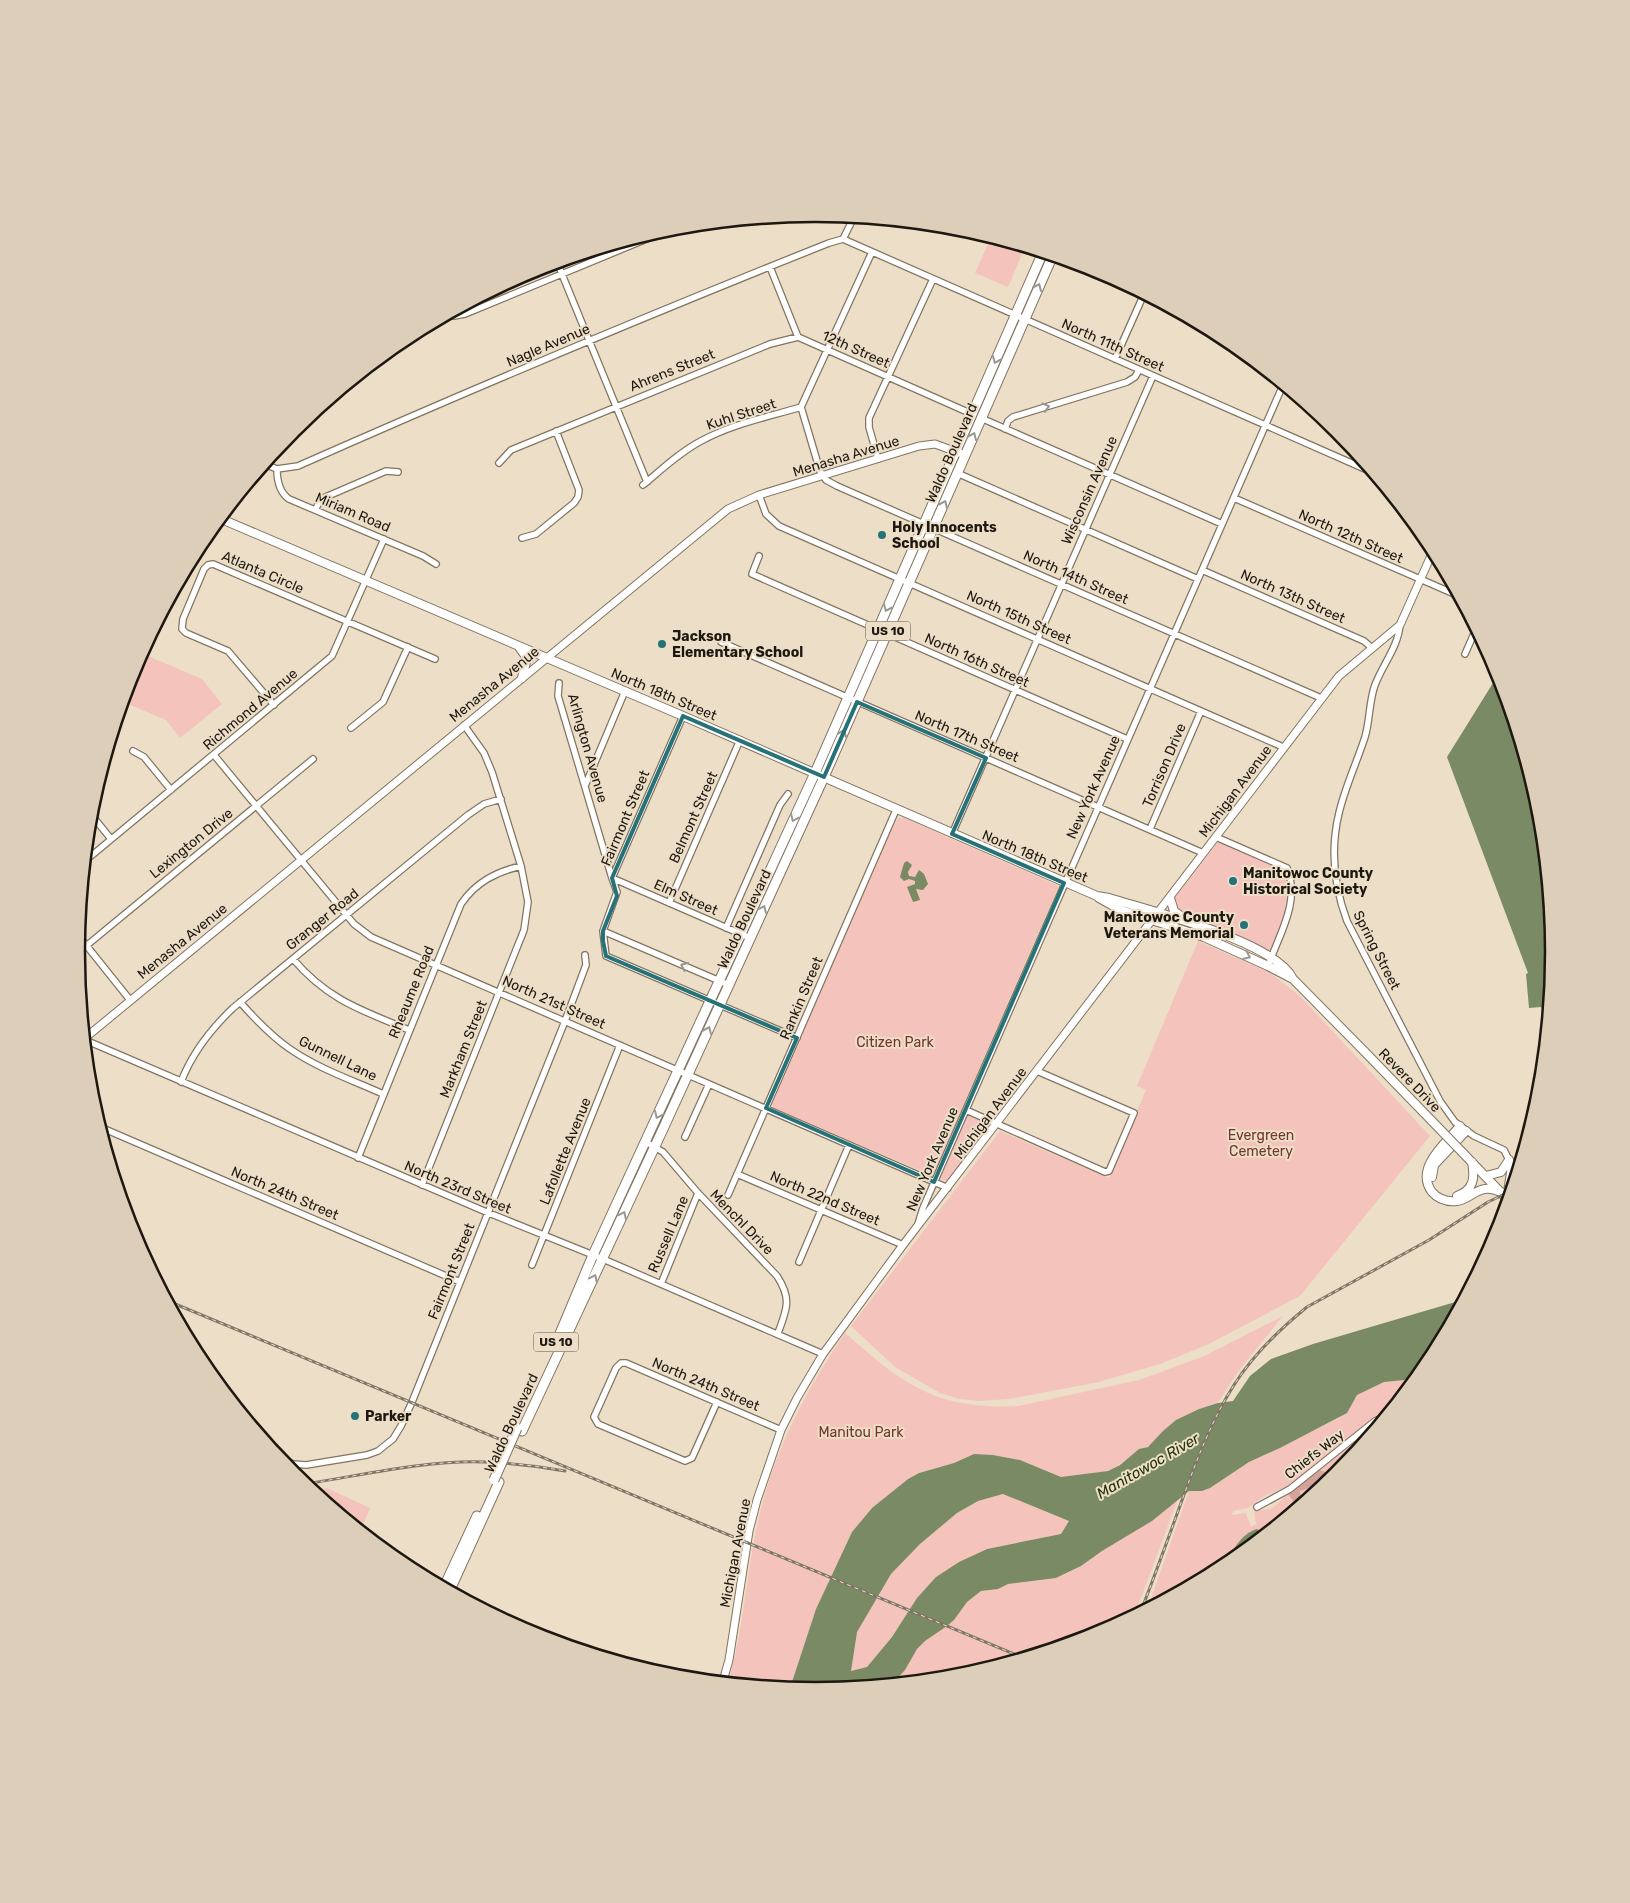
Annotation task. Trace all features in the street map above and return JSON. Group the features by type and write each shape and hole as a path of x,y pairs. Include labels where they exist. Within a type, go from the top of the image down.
{"main road":[{"name":"Waldo Boulevard","path":"519,1430 603,1259 688,1075 741,934 815,773 886,634 924,524 1041,257"},
{"name":"Waldo Boulevard","path":"724,983 750,938 824,777 877,630 933,528 1050,260"},
{"name":"North 18th Street","path":"226,521 740,740 1064,883 1097,896 1190,923 1234,939 1271,957"},
{"path":"518,646 527,658 522,678"},
{"name":"North 18th Street","path":"1097,896 1104,902 1121,910 1198,935 1268,966"},
{"path":"1170,898 1174,911 1190,923"},
{"name":"Revere Drive","path":"1271,957 1289,971 1293,979"},
{"name":"Revere Drive","path":"1268,966 1293,979 1501,1192"},
{"name":"Waldo Boulevard","path":"452,1585 593,1255 678,1070 715,1003"},
{"path":"1463,1129 1434,1165 1432,1178 1437,1190 1443,1195 1451,1197 1465,1193 1470,1188 1473,1179 1472,1162"},
{"path":"1463,1129 1429,1164 1426,1178 1429,1186 1438,1197 1450,1201 1462,1200 1484,1189 1501,1192"},
{"path":"1486,1176 1501,1172 1509,1160 1512,1166"},
{"name":"Waldo Boulevard","path":"447,1582 496,1481"}],"street":[{"path":"843,239 851,223"},
{"name":"North 11th Street","path":"843,239 1362,468"},
{"name":"Nagle Avenue","path":"277,469 292,469 589,341 829,243 843,239"},
{"path":"460,314 465,314 634,244"},
{"path":"822,476 801,407 872,252"},
{"path":"770,267 798,337"},
{"path":"559,268 616,406"},
{"path":"878,459 869,422 872,410 933,279"},
{"path":"1115,359 1142,299"},
{"name":"12th Street","path":"798,337 972,414"},
{"name":"Ahrens Street","path":"499,463 511,450 556,431 770,344 798,337"},
{"path":"1005,429 1008,421 1014,417 1127,382 1134,378 1139,370"},
{"name":"Wisconsin Avenue","path":"952,834 1153,376"},
{"name":"New York Avenue","path":"916,1228 934,1182 1064,883 1280,390"},
{"name":"Kuhl Street","path":"616,406 645,484 691,446 703,440 801,407"},
{"path":"981,418 1222,524"},
{"path":"522,538 536,534 574,503 578,497 579,490 556,431"},
{"name":"Menasha Avenue","path":"90,1035 728,509 759,495 930,444 940,445 965,455"},
{"path":"270,466 277,469"},
{"name":"Miriam Road","path":"277,469 279,487 284,495 423,556 436,564"},
{"path":"315,510 321,499 386,470 398,472"},
{"path":"957,473 1198,579"},
{"name":"North 14th Street","path":"822,476 833,484 1321,698"},
{"name":"North 15th Street","path":"759,495 766,514 778,526 1283,747"},
{"name":"North 12th Street","path":"1234,498 1450,592"},
{"name":"Richmond Avenue","path":"91,856 332,656 384,539"},
{"name":"North 16th Street","path":"759,556 752,574 1127,739"},
{"path":"1400,626 1430,559"},
{"name":"Atlanta Circle","path":"274,705 228,651 182,629 183,619 206,566 213,564 348,622"},
{"name":"North 13th Street","path":"1202,570 1364,641 1372,648"},
{"path":"348,622 435,659"},
{"name":"Michigan Avenue","path":"725,1675 729,1660 753,1517 781,1430 823,1354 916,1228 1321,698 1339,676 1400,626"},
{"name":"Spring Street","path":"1400,626 1399,638 1375,686 1366,735 1339,813 1334,858 1335,881 1340,903 1347,921 1440,1101 1451,1117 1463,1129 1477,1138 1504,1150 1509,1160"},
{"path":"1465,654 1473,636"},
{"name":"North 17th Street","path":"721,642 1203,853"},
{"path":"351,728 383,702 408,647"},
{"name":"Arlington Avenue","path":"559,683 558,696 612,878"},
{"path":"585,786 625,691"},
{"name":"Torrison Drive","path":"1150,829 1201,711"},
{"name":"Fairmont Street","path":"603,931 617,896 612,878 683,716"},
{"name":"Markham Street","path":"422,1185 500,992 524,930 527,915 528,902 521,866 501,799 484,753 464,725"},
{"name":"Belmont Street","path":"669,903 740,740"},
{"path":"133,751 144,757 171,790"},
{"name":"North 21st Street","path":"214,755 347,915 360,930 371,937 948,1188"},
{"name":"Lexington Drive","path":"86,946 313,759"},
{"path":"726,928 780,805 788,794"},
{"name":"Granger Road","path":"181,1082 186,1068 203,1040 240,1002 468,815 484,804 501,799"},
{"name":"Rankin Street","path":"728,1195 896,810"},
{"path":"97,822 111,839"},
{"path":"1216,837 1287,868 1291,877 1291,905 1288,918 1268,966"},
{"name":"Rheaume Road","path":"358,1158 455,915 470,892 488,877 521,866"},
{"name":"Elm Street","path":"612,878 750,938"},
{"path":"603,931 606,956 796,1038"},
{"path":"603,931 724,983"},
{"path":"86,946 130,1000"},
{"name":"Fairmont Street","path":"295,1464 312,1465 367,1456 378,1451 393,1439 406,1415 565,1021 586,965 585,955"},
{"path":"293,959 306,974 332,995 356,1008 409,1030"},
{"name":"Gunnell Lane","path":"240,1002 265,1030 290,1049 321,1067 383,1094"},
{"name":"North 23rd Street","path":"91,1041 358,1158 603,1259 823,1354"},
{"name":"Lafollette Avenue","path":"532,1265 620,1045"},
{"path":"966,1110 1104,1172 1109,1171 1134,1113 1037,1071"},
{"path":"685,1137 709,1084"},
{"name":"North 24th Street","path":"108,1131 460,1282"},
{"name":"Menchl Drive","path":"646,1142 662,1152 698,1194 777,1276 785,1289 787,1301 786,1313 778,1333"},
{"path":"799,1262 849,1145"},
{"name":"North 22nd Street","path":"737,1174 903,1246"},
{"name":"Russell Lane","path":"660,1284 698,1194"},
{"name":"North 24th Street","path":"717,1402 692,1458 685,1461 598,1424 594,1417 616,1368 620,1363 626,1363 717,1402 781,1430"},
{"name":"Chiefs Way","path":"1257,1507 1290,1488 1371,1424"}],"highlighted area":[{"path":"857,702 986,758 952,834 1064,883 934,1182 766,1108 797,1038 606,956 603,931 617,896 612,878 683,716 824,777"}],"green space":[{"path":"988,243 1023,252 1008,287 975,273"},
{"path":"148,656 202,679 222,704 180,738 166,720 129,704"},
{"name":"Citizen Park","path":"902,817 1057,885 1058,888 963,1106 994,1121 947,1182 773,1108 772,1104 891,831 898,818"},
{"path":"1218,842 1279,868 1284,872 1286,901 1279,933 1270,950 1265,950 1177,911 1173,901"},
{"name":"Evergreen Cemetery","path":"1198,941 1269,972 1300,996 1430,1136 1300,1296 1209,1344 1160,1364 1099,1382 1009,1399 979,1401 959,1399 940,1393 895,1367 851,1326 1000,1131 1109,1178 1146,1090 1137,1086"},
{"name":"Manitou Park","path":"1283,1316 1237,1373 1218,1403 1199,1409 1172,1423 1151,1445 1143,1448 1111,1470 1061,1477 1020,1460 974,1454 954,1463 919,1473 908,1479 872,1508 852,1532 816,1609 792,1681 729,1676 738,1642 758,1521 772,1471 804,1400 845,1333 885,1367 923,1390 965,1404 989,1406 1018,1406 1139,1380 1202,1357"},
{"path":"1405,1380 1379,1414 1291,1485 1266,1495 1248,1508 1233,1511 1232,1515 1246,1513 1251,1527 1256,1524 1254,1511 1269,1509 1275,1506 1285,1496 1356,1441 1331,1468 1296,1500 1259,1531 1221,1558 1180,1584 1151,1599 1189,1491 1202,1491 1210,1488 1249,1462 1339,1418 1357,1395 1384,1382"},
{"path":"327,1488 370,1508 363,1525 334,1500 322,1489"},
{"path":"1003,1494 1069,1521 1061,1534 987,1549 959,1562 936,1577 917,1598 892,1637 867,1667 851,1671 856,1632 891,1574 920,1544 957,1513 978,1501"},
{"path":"1178,1499 1138,1606 1050,1643 1004,1657 899,1676 917,1649 954,1620 967,1602 981,1591 998,1589 1008,1584 1056,1578 1066,1574 1152,1521"}],"shaded area":[{"path":"1319,1470 1325,1472 1310,1488 1300,1491 1301,1495 1294,1501 1288,1494"}],"water":[{"path":"1493,683 1520,763 1531,809 1539,856 1545,952 1542,1009 1541,1007 1529,1008 1526,974 1528,973 1447,757"},
{"path":"907,861 912,865 908,872 909,876 915,877 919,870 924,874 928,884 923,890 916,889 920,900 913,902 907,887 915,884 915,881 909,879 904,881 900,877 904,863"},
{"name":"Manitowoc River","path":"1455,1302 1422,1357 1406,1380 1384,1382 1357,1395 1347,1413 1249,1462 1210,1488 1202,1491 1189,1491 1152,1521 1081,1566 1056,1578 1008,1584 998,1589 981,1591 967,1602 954,1620 917,1649 899,1676 863,1680 792,1681 816,1609 852,1532 872,1508 908,1479 919,1473 954,1463 974,1454 1020,1460 1061,1477 1108,1471 1120,1465 1139,1449 1148,1447 1176,1420 1199,1409 1233,1401 1250,1376 1271,1359 1313,1344","holes":["1003,1494 1069,1521 1061,1534 987,1549 959,1562 936,1577 917,1598 892,1637 867,1667 851,1671 857,1632 891,1574 920,1544 957,1513 978,1501"]},
{"path":"1257,1529 1259,1531 1234,1549 1241,1539"}],"railway":[{"path":"1144,1603 1204,1442 1234,1385 1258,1353 1277,1333 1307,1307 1429,1240 1488,1202 1503,1195"},
{"path":"177,1305 1014,1654"},
{"path":"315,1482 439,1463 484,1462 535,1466 565,1471"}],"place":[{"name":"Holy Innocents School","path":"882,535"},
{"name":"Jackson Elementary School","path":"662,644"},
{"name":"Manitowoc County Historical Society","path":"1233,881"},
{"name":"Manitowoc County Veterans Memorial","path":"1244,925"},
{"name":"Parker","path":"355,1416"}]}
